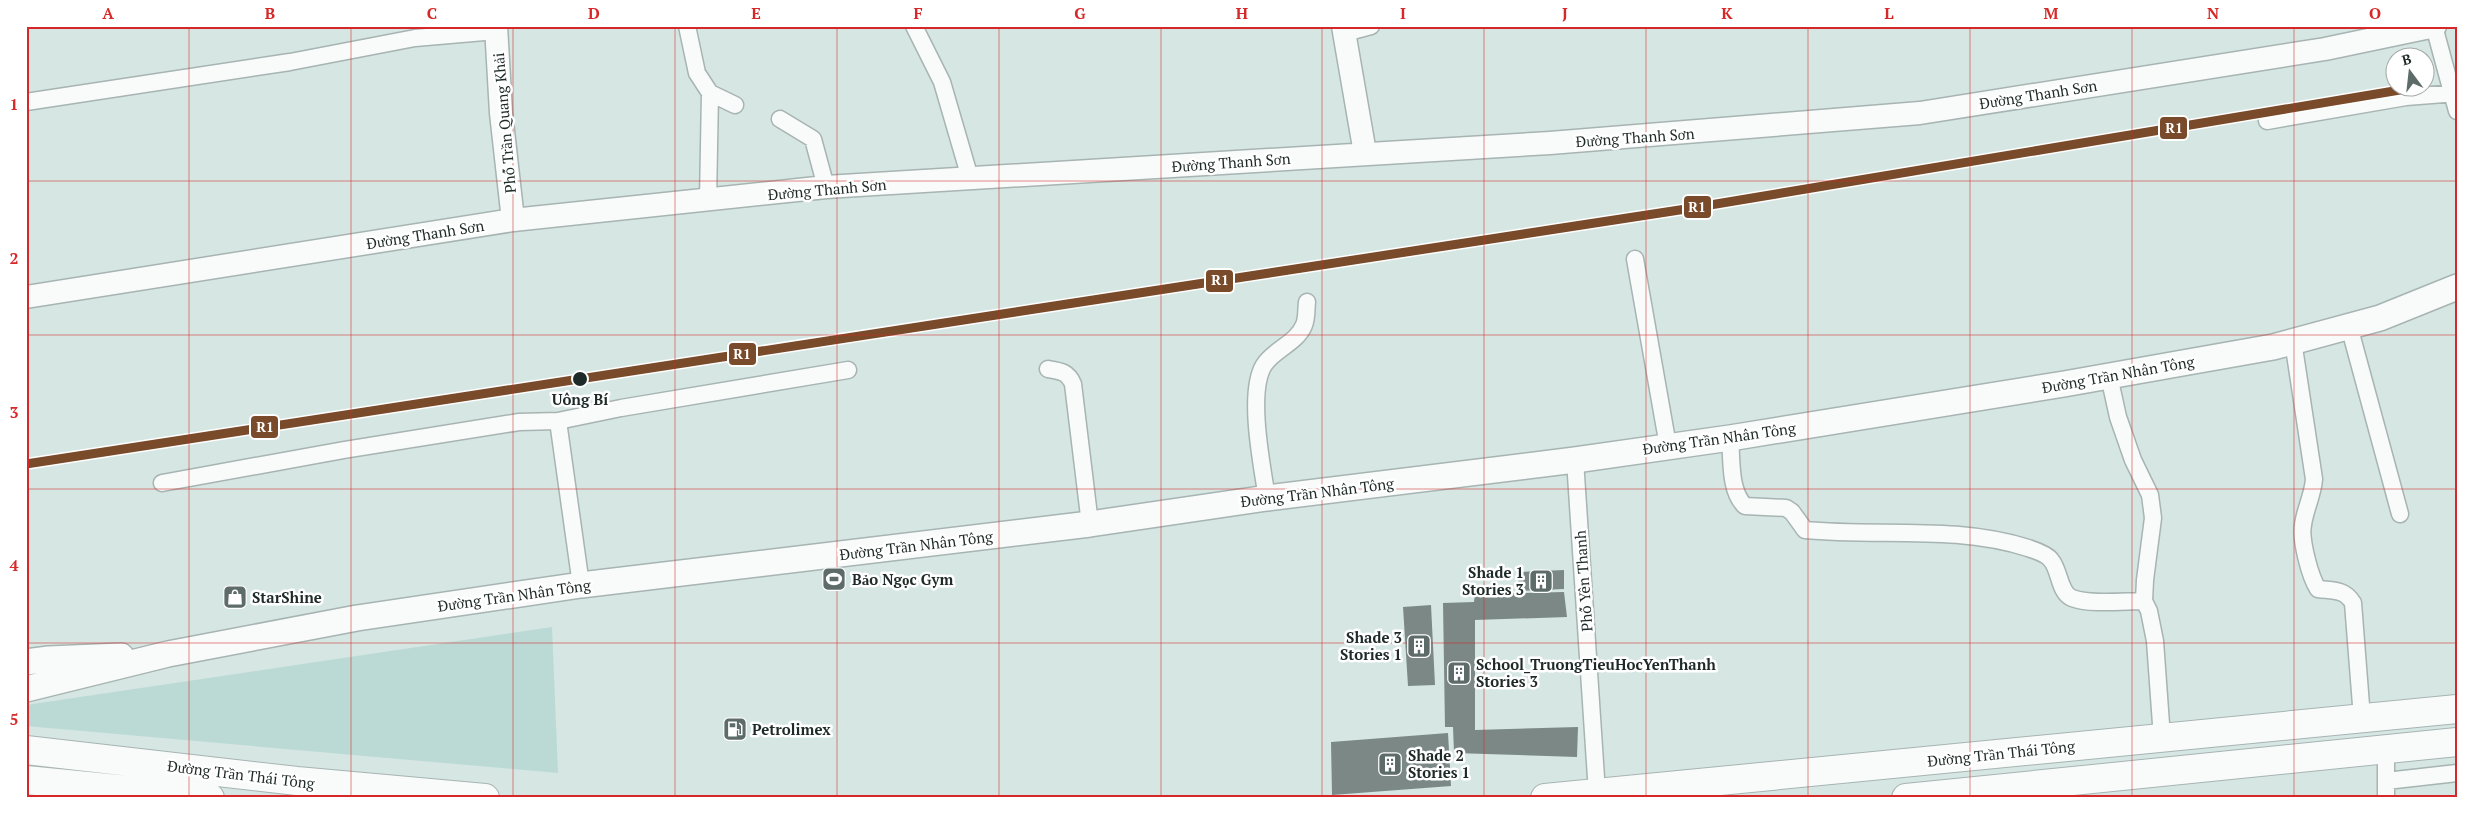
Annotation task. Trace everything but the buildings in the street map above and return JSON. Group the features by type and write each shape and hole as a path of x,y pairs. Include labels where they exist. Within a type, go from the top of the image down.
{"highway":[{"name":"Đường Trần Thái Tông","path":"1546,798 2457,709"},
{"path":"2245,730 2250,763"},
{"path":"1906,798 2457,742"},
{"name":"Đường Trần Thái Tông","path":"26,750 297,781 485,798"},
{"name":"Đường Trần Thái Tông","path":"26,780 75,791 210,798"}],"main road":[{"name":"Đường Trần Nhân Tông","path":"26,689 57,683 168,654 357,618 581,585 1090,524 1267,498 1575,460 1730,438 2109,376 2293,342 2380,318 2457,287"},
{"name":"Đường Trần Nhân Tông","path":"26,662 50,659 168,654"}],"street":[{"path":"687,26 697,72 710,93 735,105"},
{"path":"914,26 942,82 970,178"},
{"path":"1366,153 1344,30 1371,26"},
{"path":"2435,26 2457,111"},
{"name":"Đường Thanh Sơn","path":"26,296 512,220 708,201 826,187 1550,143 1920,113 2349,35 2435,26"},
{"path":"26,102 290,62 415,38 496,29"},
{"name":"Phố Trần Quang Khải","path":"496,29 501,113 512,220"},
{"path":"708,201 710,93"},
{"path":"2267,121 2406,97 2454,94"},
{"path":"780,118 813,139 826,187"},
{"path":"1635,259 1668,446"},
{"path":"1267,498 1258,432 1256,381 1264,364 1301,332 1305,323 1307,302"},
{"path":"2349,326 2400,514"},
{"path":"2293,342 2314,479 2313,495 2302,527 2304,547 2318,589 2341,591 2349,596 2353,603 2362,718"},
{"path":"1048,369 1063,372 1070,376 1073,384 1090,524"},
{"path":"162,483 335,451 510,424 558,421 621,408 848,370"},
{"path":"2109,376 2118,417 2133,460 2150,495 2153,518 2144,601 2155,641 2162,738"},
{"path":"558,421 581,585"},
{"path":"1730,438 1734,486 1739,500 1745,506 1786,508 1792,512 1797,522 1805,530 1945,533 1990,539 2028,548 2050,558 2060,576 2064,592 2071,598 2082,600 2144,601"},
{"name":"Phố Yên Thanh","path":"1575,460 1597,792"},
{"path":"2386,749 2386,798"},
{"path":"2386,781 2457,773"}],"shaded area":[{"path":"552,627 558,773 26,726 26,705"}],"transit line":[{"name":"R1","path":"26,464 1686,209 2386,92"}],"place":[{"name":"Uông Bí","path":"580,379"},
{"name":"Bảo Ngọc Gym","path":"834,579"},
{"name":"Shade 1 Stories 3","path":"1541,581"},
{"name":"StarShine","path":"235,597"},
{"name":"Shade 3 Stories 1","path":"1419,646"},
{"name":"School_TruongTieuHocYenThanh Stories 3","path":"1459,673"},
{"name":"Petrolimex","path":"735,729"},
{"name":"Shade 2 Stories 1","path":"1390,764"}]}
